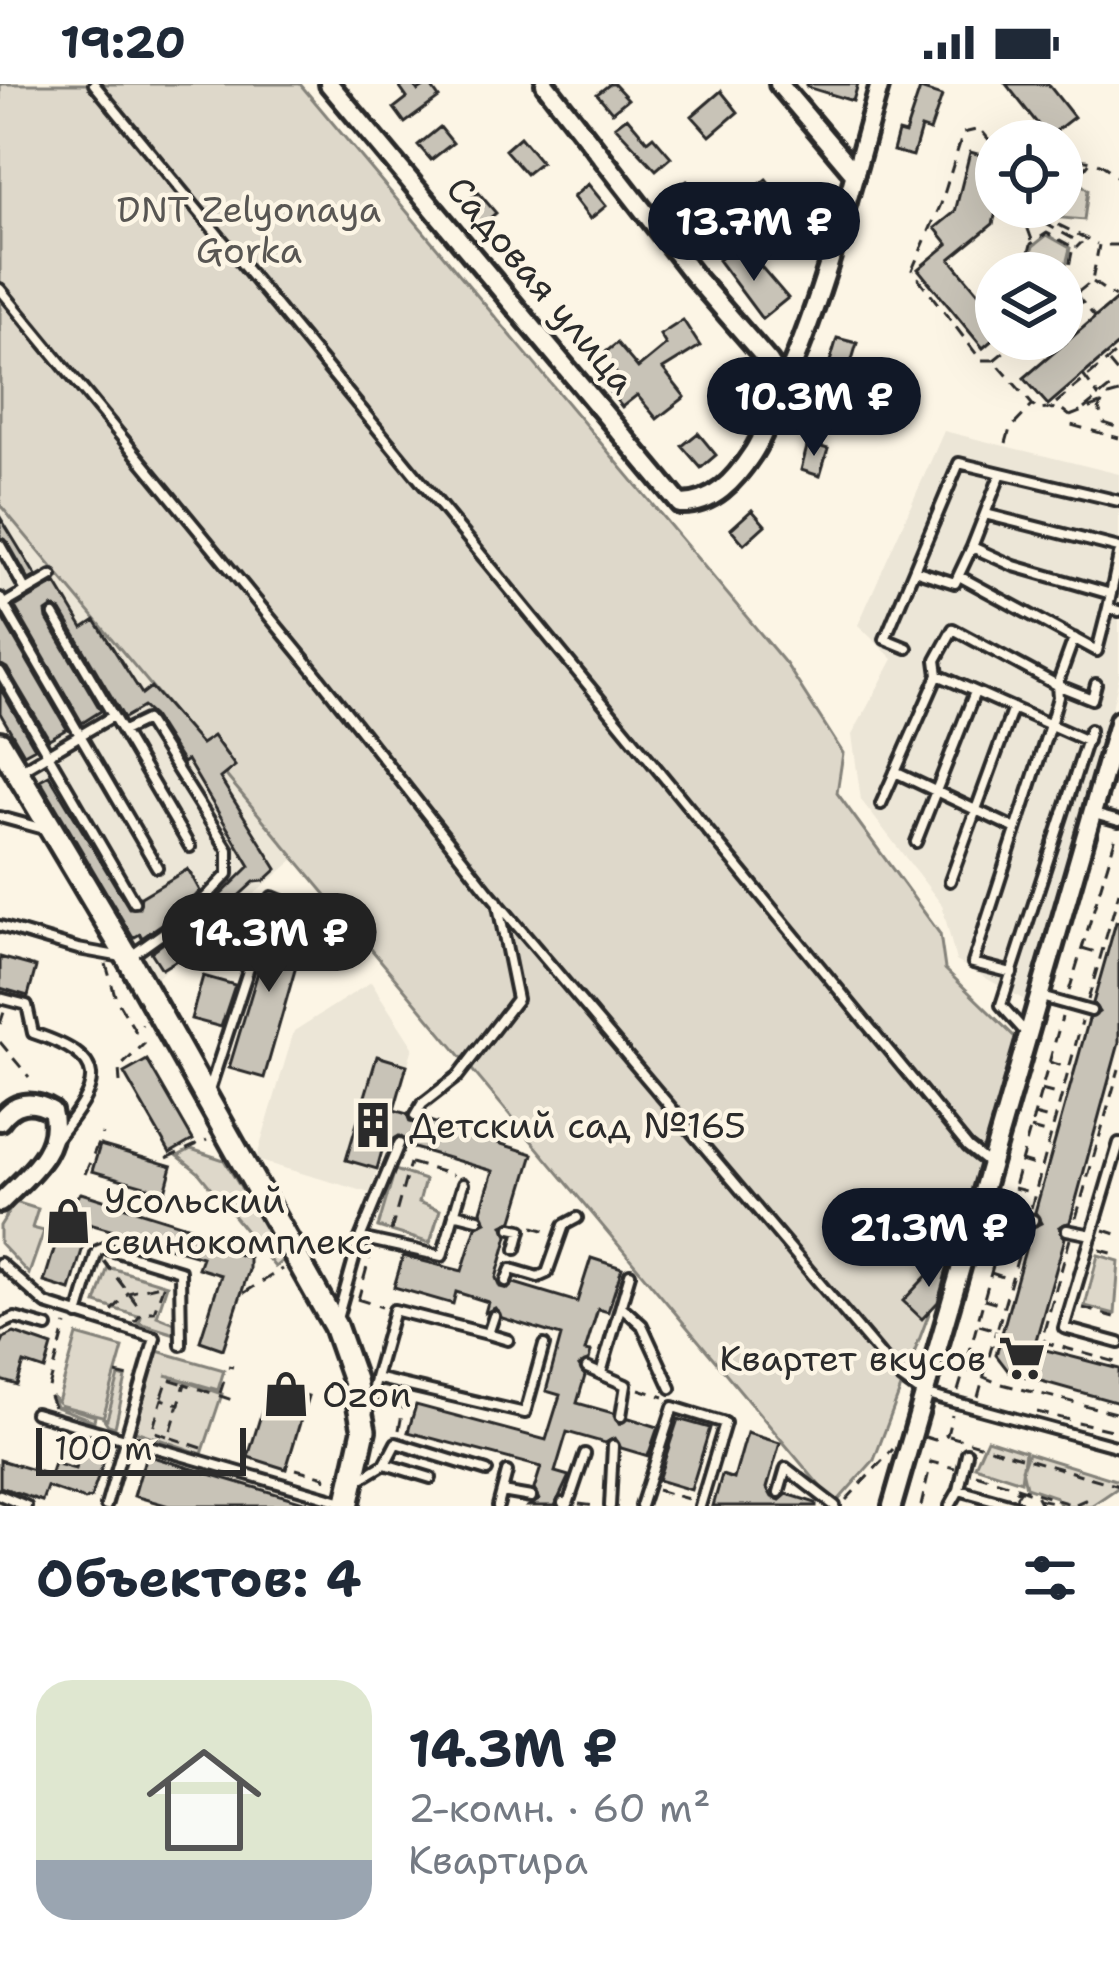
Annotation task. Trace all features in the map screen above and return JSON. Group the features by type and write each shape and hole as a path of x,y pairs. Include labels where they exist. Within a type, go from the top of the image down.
{"street":[{"name":"Садовая улица","path":"329,84 680,504 698,504 720,493 753,453 815,301 880,84"},
{"path":"545,84 784,386"},
{"path":"779,84 854,173"},
{"path":"892,1506 1119,720"},
{"path":"0,743 128,958 335,1326 364,1430 350,1498"},
{"path":"0,1121 20,1104 38,1103 52,1111 56,1126 52,1145 0,1203"}],"lane":[{"path":"94,84 968,1148 989,1164"},
{"path":"0,289 496,900 899,1377 926,1395 1119,1448"},
{"path":"907,648 885,639 959,464 1119,501"},
{"path":"914,570 956,583 1001,473"},
{"path":"958,576 1097,651 1114,609 1111,594 1119,552 986,514"},
{"path":"0,545 26,591"},
{"path":"972,548 1014,566 1111,594"},
{"path":"52,576 1,603 157,867"},
{"path":"53,614 190,848"},
{"path":"881,804 938,675 936,660 952,628 1091,699 1096,684"},
{"path":"1012,973 973,963 1074,638"},
{"path":"0,672 134,902"},
{"path":"938,675 1050,724 1089,735 1001,1005 1029,1036"},
{"path":"916,842 975,692"},
{"path":"950,881 1013,708"},
{"path":"17,773 113,716"},
{"path":"0,926 128,958 190,914 228,874 228,850 146,720 123,730"},
{"path":"896,772 1014,828"},
{"path":"1093,814 1119,824"},
{"path":"0,817 52,831"},
{"path":"207,1098 272,897 315,915"},
{"path":"415,1116 422,1104 458,1076 517,999 496,900"},
{"path":"1040,997 1088,1010"},
{"path":"0,998 27,1005 33,1033 80,1054 92,1070 85,1102 52,1145"},
{"path":"1119,1143 1064,1328 1119,1343"},
{"path":"335,1326 360,1238 399,1144"},
{"path":"360,1238 442,1256 463,1184"},
{"path":"977,1205 1031,1220"},
{"path":"454,1214 478,1220"},
{"path":"506,1281 511,1269 538,1277 547,1274 565,1225 577,1217"},
{"path":"516,1229 516,1249"},
{"path":"1067,1230 1093,1232"},
{"path":"73,1316 97,1251 104,1248 180,1271 181,1345"},
{"path":"0,1263 46,1304 154,1337 106,1506"},
{"path":"601,1372 630,1274"},
{"path":"620,1306 642,1325 671,1388"},
{"path":"364,1430 394,1310 508,1340"},
{"path":"488,1334 494,1316"},
{"path":"0,1325 15,1318 47,1327"},
{"path":"375,1378 524,1413 542,1350 555,1359"},
{"path":"587,1368 626,1384 621,1416"},
{"path":"641,1506 673,1407 724,1423 700,1506"},
{"path":"35,1413 350,1498 385,1464 396,1443 487,1471"},
{"path":"610,1506 613,1446"},
{"path":"950,1506 959,1490 967,1453"},
{"path":"568,1504 585,1454"},
{"path":"385,1464 431,1478"},
{"path":"779,1492 786,1468 835,1506"},
{"path":"498,1506 507,1472"},
{"path":"959,1490 1016,1506"},
{"path":"502,1492 531,1497"},
{"path":"0,1495 26,1506"}],"path":[{"path":"975,129 964,133 941,204 912,270 975,352"},
{"path":"1083,161 1104,163 1119,179"},
{"path":"1083,171 1091,161"},
{"path":"1028,228 1033,242 1030,252"},
{"path":"1033,242 1047,232 1079,248 1081,242 1052,228"},
{"path":"1065,228 1099,245 1119,245"},
{"path":"1083,287 1092,280 1099,245"},
{"path":"1071,252 1072,248"},
{"path":"1092,280 1115,297"},
{"path":"1083,300 1095,317"},
{"path":"1056,403 1119,351"},
{"path":"994,360 1033,405 1048,411 1060,407 1070,416 1071,425 1119,438"},
{"path":"1079,412 1119,378 1107,361"},
{"path":"1084,376 1099,397"},
{"path":"1070,416 1100,404 1111,387"},
{"path":"1109,395 1119,393"},
{"path":"1100,404 1104,423 1119,428"},
{"path":"1006,443 1010,429 1033,405"},
{"path":"957,1392 1119,824"},
{"path":"978,1397 1119,892"},
{"path":"1082,948 1101,953"},
{"path":"99,953 111,973 116,999 136,1032"},
{"path":"0,1042 28,1077"},
{"path":"120,1083 119,1068 145,1043"},
{"path":"1049,1062 1069,1068"},
{"path":"1041,1090 1062,1096"},
{"path":"1034,1115 1055,1121"},
{"path":"1030,1129 1051,1135"},
{"path":"85,1174 102,1134"},
{"path":"167,1158 207,1140"},
{"path":"1022,1161 1042,1167"},
{"path":"387,1244 410,1163 462,1178 463,1184"},
{"path":"1014,1188 1035,1194"},
{"path":"516,1229 528,1226 560,1235"},
{"path":"1093,1232 1119,1235"},
{"path":"374,1241 358,1300 386,1308"},
{"path":"998,1248 1019,1253"},
{"path":"1094,1248 1118,1253"},
{"path":"314,1265 334,1249 357,1249"},
{"path":"97,1251 126,1294 143,1312 154,1312 164,1284 126,1294 111,1316"},
{"path":"244,1293 288,1264"},
{"path":"991,1273 1011,1279"},
{"path":"984,1299 1004,1305"},
{"path":"1079,1305 1115,1317 1119,1312"},
{"path":"134,1324 143,1312"},
{"path":"59,1413 48,1391 73,1316"},
{"path":"977,1325 997,1330"},
{"path":"965,1369 998,1383 1119,1414"},
{"path":"116,1374 129,1377"},
{"path":"220,1394 226,1375"},
{"path":"205,1455 202,1447 152,1431 168,1379 238,1402"},
{"path":"169,1437 185,1384"},
{"path":"396,1443 406,1405 402,1384"},
{"path":"626,1384 667,1398 673,1407"},
{"path":"162,1399 179,1404"},
{"path":"947,1435 1119,1486"},
{"path":"845,1501 904,1436"},
{"path":"921,1506 931,1462 1073,1505 1085,1500 1094,1506"},
{"path":"296,1468 325,1477 321,1489"},
{"path":"999,1501 1001,1491 1017,1497 1020,1491 1013,1490 1014,1486 1042,1506"},
{"path":"1038,1499 1047,1497"},
{"path":"1047,1497 1057,1505"},
{"path":"568,1504 595,1506"}],"shaded area":[{"path":"944,431 1119,474 1119,676 1101,760 1033,1005 956,961 942,905 861,800 852,735 893,659 858,625"},
{"path":"0,505 295,859 152,982 0,717"},
{"path":"371,982 413,1047 370,1193 256,1160 294,1031"}],"green space":[{"name":"DNT Zelyonaya Gorka","path":"0,84 300,84 786,664 843,753 837,793 940,934 945,969 1022,1044 951,1255 874,1460 835,1504 0,505"},
{"path":"1083,186 1088,190 1083,220"},
{"path":"1047,235 1070,248 1069,252 1031,252"},
{"path":"191,1149 224,1160 284,1259 275,1267 198,1172 178,1156"},
{"path":"395,1170 425,1180 419,1202 440,1210 430,1243 378,1227"},
{"path":"15,1202 38,1209 32,1228 44,1231 29,1274 0,1243 0,1226"},
{"path":"1098,1255 1119,1261 1115,1314 1085,1306"},
{"path":"108,1267 167,1285 157,1316 175,1323 175,1334 96,1303"},
{"path":"77,1335 123,1348 103,1418 59,1405 95,1416 94,1421 56,1407 52,1396 58,1402"},
{"path":"157,1351 224,1370 218,1390 166,1375 222,1394 202,1454 135,1431"},
{"path":"119,1376 126,1378 115,1427 103,1418 107,1419"},
{"path":"987,1439 1025,1451 1021,1481 975,1466"},
{"path":"1028,1453 1119,1481 1119,1487 1091,1506 1061,1506 1056,1497 1026,1487 1022,1469"}],"building":[{"path":"406,84 418,91 429,84 439,98 405,123 394,108 407,98 400,88"},
{"path":"610,84 628,99 612,112 597,94"},
{"path":"807,84 858,84 853,101"},
{"path":"1006,84 1048,84 1074,117 1035,120"},
{"path":"920,89 942,96 930,131 921,128 913,156 893,151 898,132 905,134"},
{"path":"721,91 738,112 710,136 692,116"},
{"path":"627,117 647,141 653,136 671,157 656,170 615,126"},
{"path":"440,127 453,143 431,160 418,145"},
{"path":"520,137 541,162 526,174 505,150"},
{"path":"970,152 975,153 975,228 988,228 950,259 975,289 975,338 918,269 948,244 935,228 955,212"},
{"path":"766,179 778,194 757,211 745,196"},
{"path":"687,181 705,203 689,216 671,194"},
{"path":"588,184 606,206 590,219 573,197"},
{"path":"478,192 496,213 481,226 463,205"},
{"path":"732,249 749,270 758,263 788,298 762,319 718,260"},
{"path":"1119,297 1119,344 1048,405 1024,378 1045,360 1083,360 1083,328"},
{"path":"683,320 700,346 663,369 685,397 657,419 637,395 622,407 609,391 622,381 602,355 617,343 638,368 666,345 660,335"},
{"path":"837,338 857,343 849,370 829,365"},
{"path":"754,371 767,385 746,404 733,389"},
{"path":"698,433 716,455 701,468 682,446"},
{"path":"808,443 828,449 820,476 801,470"},
{"path":"752,510 765,525 744,544 731,529"},
{"path":"0,517 36,576 29,580 0,537"},
{"path":"56,583 83,628 95,620 142,694 151,687 201,744 213,736 235,766 220,778 277,869 264,881 254,882 176,953 180,958 162,969 151,952 195,920 250,866 187,760 183,763 143,707 124,718 61,611 53,607 46,612 47,619 101,711 82,723 15,607"},
{"path":"0,614 67,729 49,739 7,668 0,664"},
{"path":"0,688 35,748 24,754 0,713"},
{"path":"49,775 129,908 139,908 141,897 188,869 200,891 185,908 142,938 140,934 133,938 40,780"},
{"path":"277,909 309,921 264,1078 229,1068"},
{"path":"1116,922 1119,1043 1070,1222 1059,1227 1065,1238 1034,1347 1119,1369 1119,1403 1009,1372 996,1355 1031,1228 1041,1223 1035,1212 1089,1019 1099,1012 1093,1003"},
{"path":"0,957 36,967 28,996 0,988"},
{"path":"203,976 235,985 221,1027 191,1019"},
{"path":"377,1056 407,1065 394,1110 407,1114 410,1122 418,1124 423,1119 533,1154 513,1220 503,1225 508,1236 496,1278 500,1287 508,1289 514,1283 577,1302 591,1258 622,1268 608,1312 598,1309 585,1351 591,1352 589,1360 579,1366 585,1376 577,1403 613,1413 619,1424 629,1418 658,1427 648,1456 621,1448 615,1438 605,1443 567,1432 555,1472 569,1476 555,1506 529,1506 539,1500 534,1489 541,1467 408,1432 416,1405 546,1440 560,1395 546,1391 561,1336 502,1318 495,1308 485,1313 488,1302 456,1292 453,1304 394,1287 403,1256 462,1271 476,1227 486,1222 481,1211 493,1171 407,1146 399,1136 385,1140 377,1169 346,1160"},
{"path":"147,1060 193,1140 170,1153 124,1073"},
{"path":"100,1145 172,1166 165,1192 92,1171"},
{"path":"81,1193 209,1233 206,1243 249,1258 223,1349 200,1341 221,1275 198,1268 202,1257 90,1224 70,1290 44,1282 68,1204"},
{"path":"949,1252 938,1302 922,1319 903,1301"},
{"path":"14,1333 52,1346 45,1370 24,1363 17,1385 0,1380 0,1347"},
{"path":"270,1385 308,1396 286,1469 248,1457"},
{"path":"678,1419 710,1428 691,1490 658,1480"},
{"path":"747,1433 780,1443 767,1488 772,1497 780,1500 787,1494 816,1506 713,1506 722,1475 734,1479"},
{"path":"82,1447 106,1455 91,1498 47,1487 42,1501 0,1487 0,1460 50,1475 54,1463 75,1469"},
{"path":"146,1455 307,1503 169,1506 134,1496"}],"place":[{"name":"Детский сад №165","path":"373,1125"},
{"name":"Усольский свинокомплекс","path":"68,1221"},
{"name":"Квартет вкусов","path":"1022,1358"},
{"name":"Ozon","path":"286,1394"}]}
